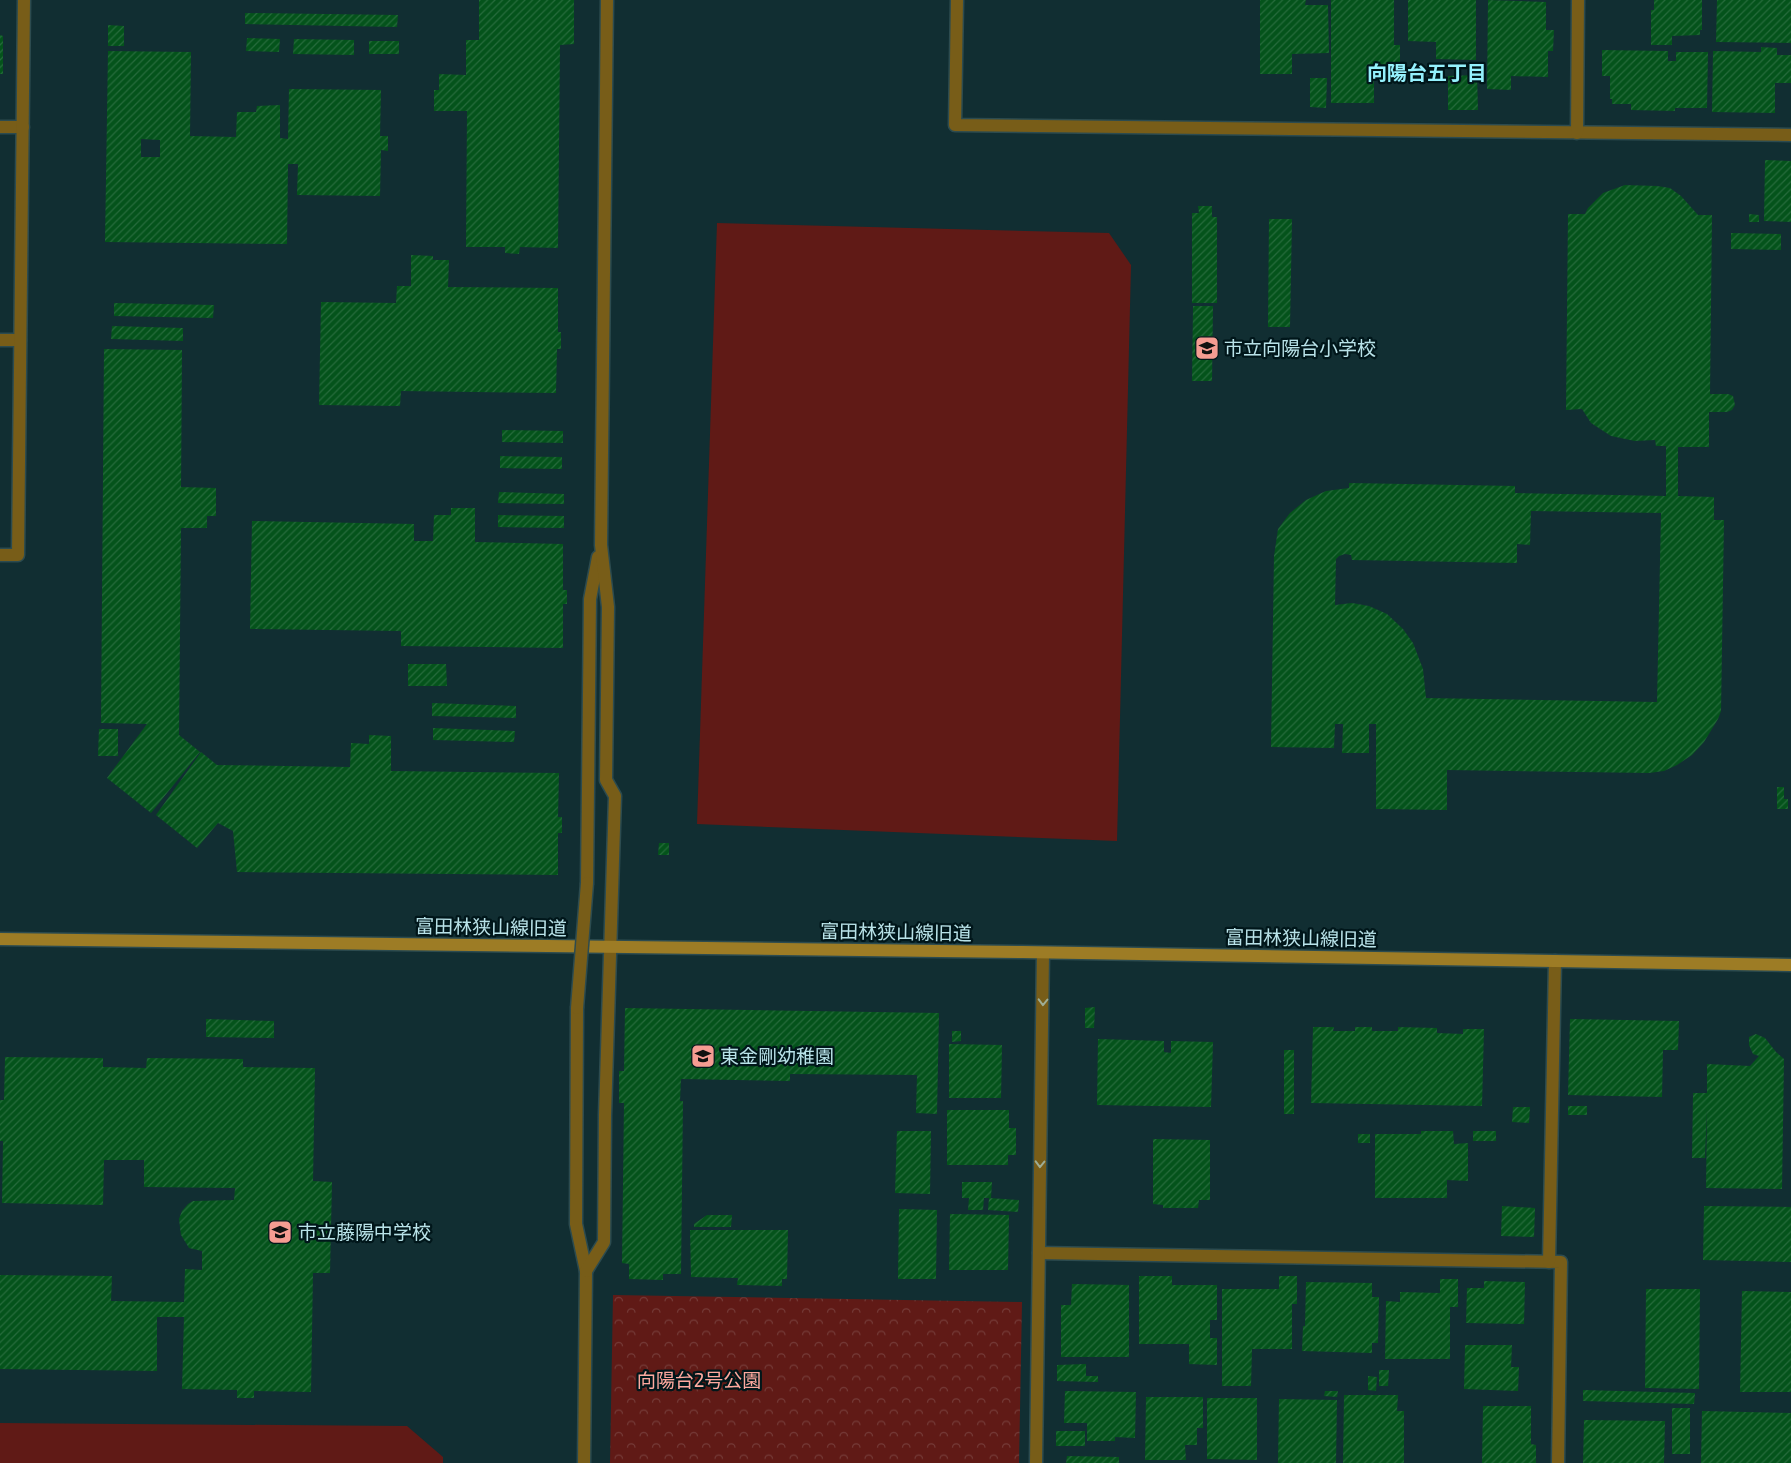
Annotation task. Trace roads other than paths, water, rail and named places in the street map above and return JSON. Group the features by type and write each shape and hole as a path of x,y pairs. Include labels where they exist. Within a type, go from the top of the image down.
{"street":[{"path":"0,555 18,555 24,0"},
{"path":"586,1271 604,1242 609,947 615,796 606,780 608,607 601,545 607,0"},
{"path":"957,0 955,125 1791,136"},
{"path":"1577,133 1578,0"},
{"path":"0,127 23,127"},
{"path":"0,340 20,340"},
{"path":"584,1463 586,1271 576,1224 577,1008 587,883 590,599 601,545"},
{"name":"富田林狭山線旧道","path":"0,939 1791,965"},
{"path":"1036,1463 1043,953"},
{"path":"1549,1262 1555,961"},
{"path":"1039,1253 1561,1262 1558,1463"}],"place":[{"name":"市立向陽台小学校","path":"1207,348"},
{"name":"東金剛幼稚園","path":"703,1056"},
{"name":"市立藤陽中学校","path":"280,1232"}],"district":[{"name":"向陽台五丁目","path":"1427,73"}],"park label":[{"name":"向陽台2号公園","path":"699,1380"}]}
